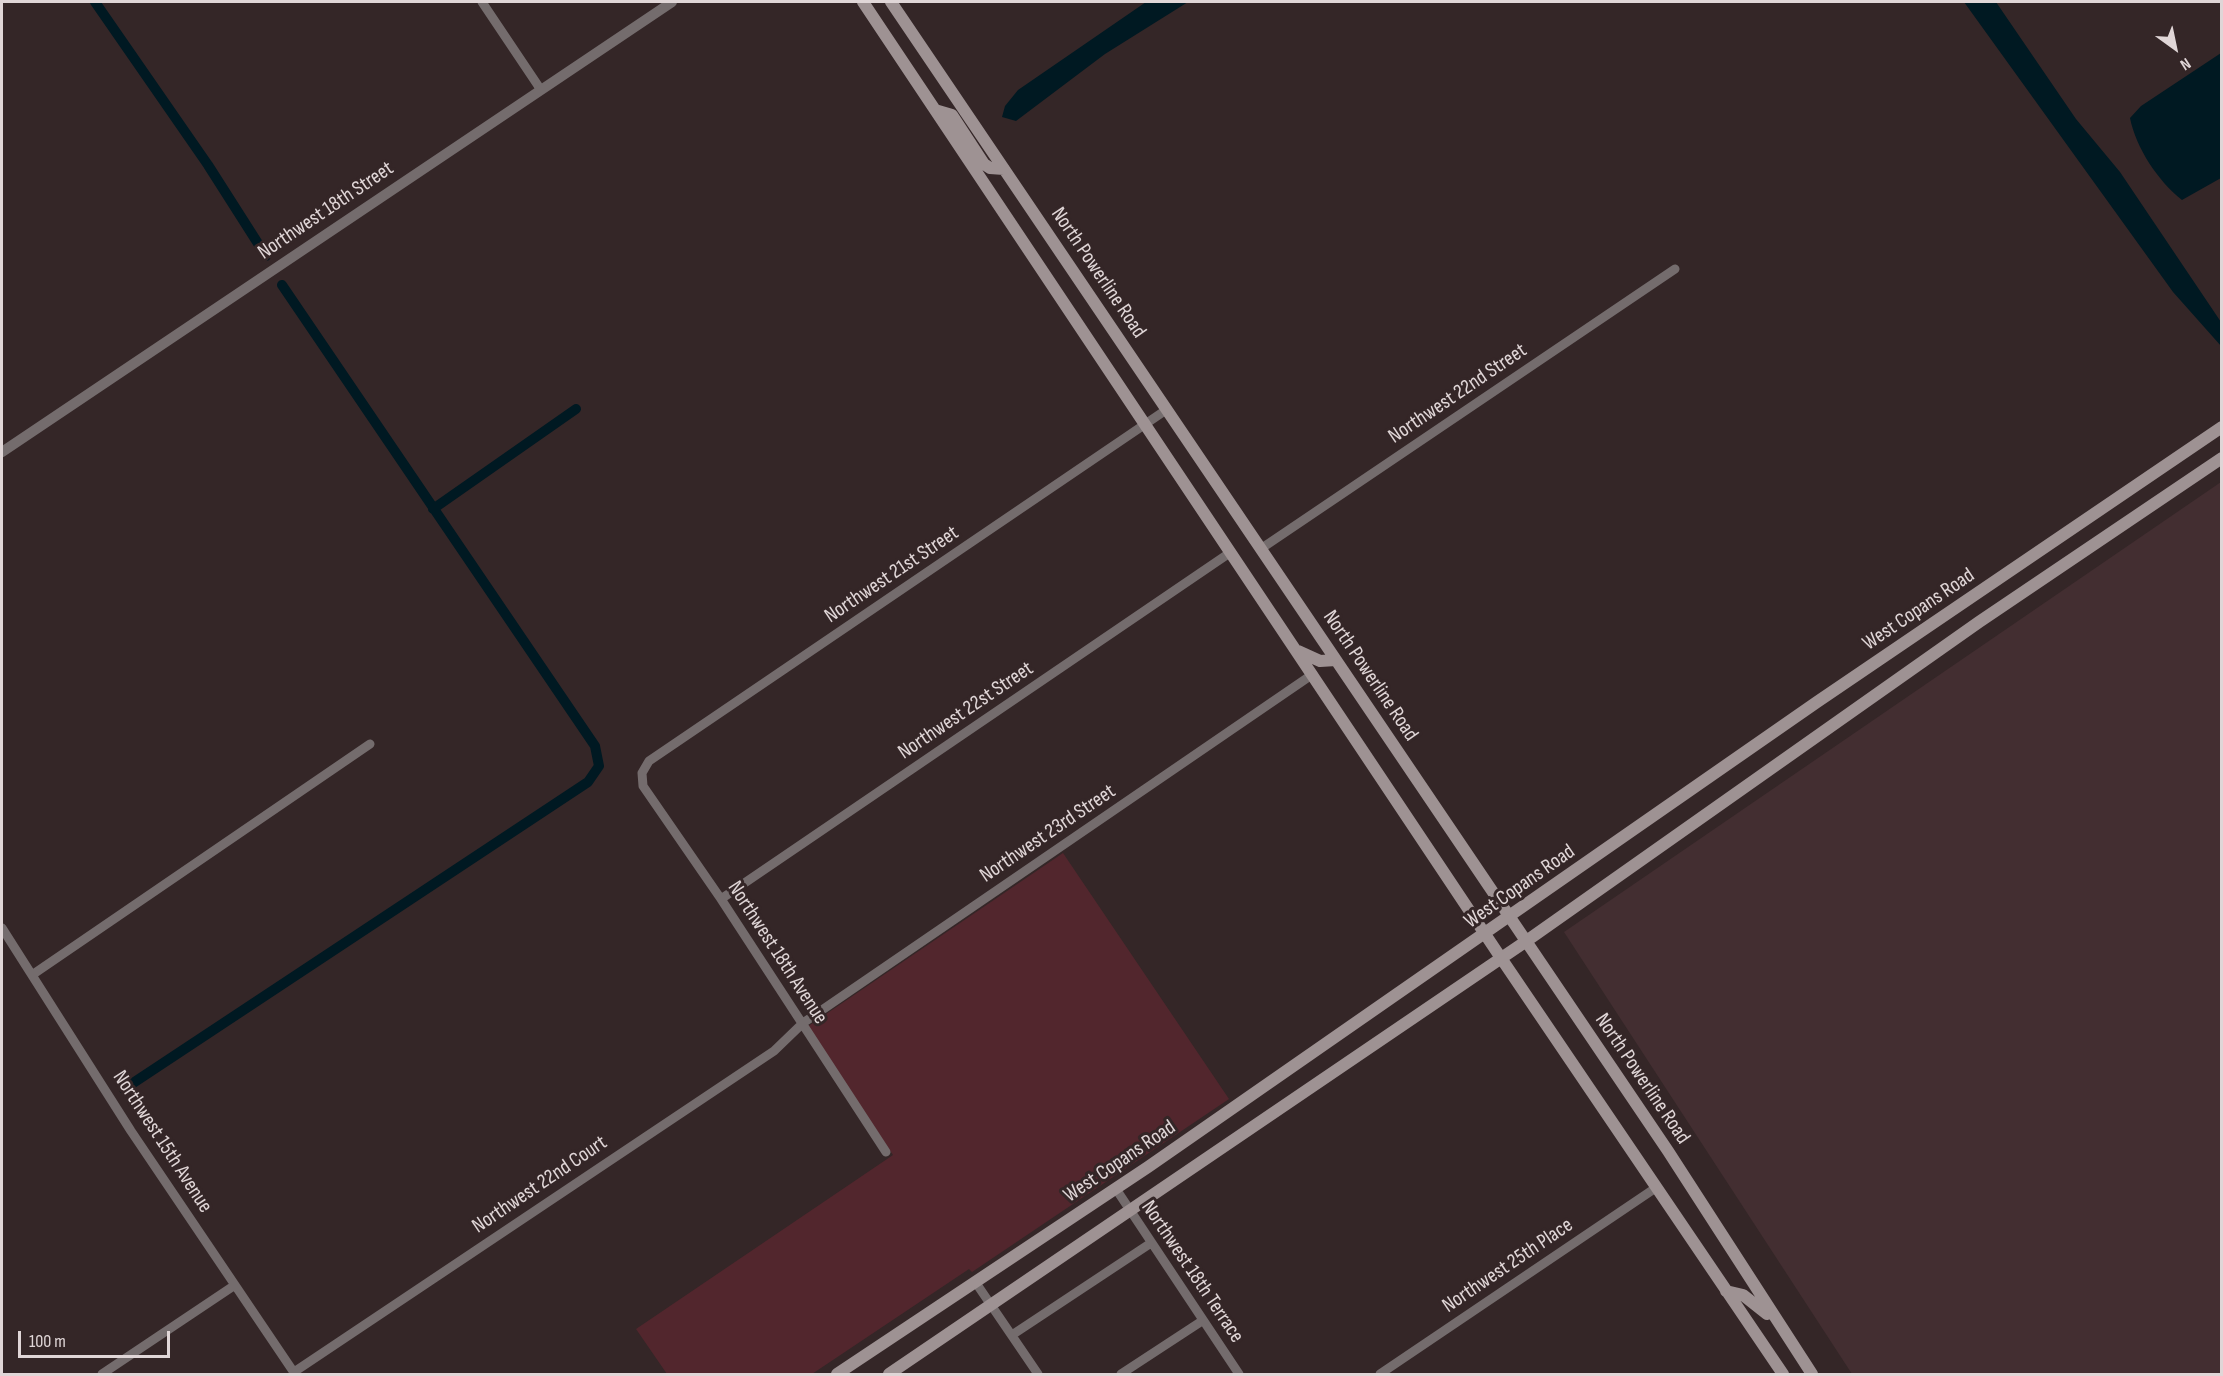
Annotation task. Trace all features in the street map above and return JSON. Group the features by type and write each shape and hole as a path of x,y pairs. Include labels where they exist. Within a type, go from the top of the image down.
{"main road":[{"path":"863,2 1501,958 1783,1374"},
{"name":"North Powerline Road","path":"891,2 1668,1151 1812,1374"},
{"path":"935,110 952,115 984,164 990,168 1004,169"},
{"name":"West Copans Road","path":"837,1374 1116,1189 1487,934 1817,702 2222,428"},
{"name":"West Copans Road","path":"889,1374 1525,942 1979,622 2222,458"},
{"path":"1297,651 1320,661 1336,660"},
{"path":"1726,1291 1743,1295 1779,1325"}],"street":[{"path":"482,2 541,90"},
{"name":"Northwest 18th Street","path":"2,452 672,2"},
{"name":"Northwest 22nd Street","path":"1262,548 1675,269"},
{"name":"Northwest 21st Street","path":"642,773 649,761 1166,410"},
{"name":"Northwest 22st Street","path":"721,899 1231,552"},
{"name":"Northwest 23rd Street","path":"803,1023 1313,674"},
{"path":"32,975 370,744"},
{"name":"Northwest 18th Avenue","path":"642,773 644,786 803,1023 813,1044 886,1152"},
{"name":"Northwest 15th Avenue","path":"2,928 131,1131 295,1373"},
{"name":"Northwest 22nd Court","path":"295,1373 774,1050 803,1023"},
{"name":"Northwest 25th Place","path":"1380,1374 1657,1187"},
{"name":"Northwest 18th Terrace","path":"1116,1189 1239,1374"},
{"path":"1012,1335 1151,1243"},
{"path":"976,1283 1038,1374"},
{"path":"102,1374 235,1285"},
{"path":"1121,1374 1202,1321"}],"shaded area":[{"path":"2221,482 2221,1374 1852,1374 1564,932"},
{"path":"1063,853 1229,1099 972,1272 969,1269 812,1374 667,1374 636,1329 893,1155 807,1027"}],"water":[{"path":"1146,2 1188,2 1105,54 1016,121 1002,117 1005,106 1018,90"},
{"path":"1964,2 1996,2 2076,119 2120,172 2221,322 2221,346 2173,292"},
{"path":"2221,53 2221,178 2182,200 2149,163 2137,141 2130,118 2141,106"}],"waterway":[{"path":"95,2 208,165 266,256"},
{"path":"124,1089 588,782 599,766 595,746 282,285"},
{"path":"433,509 576,409"}]}
